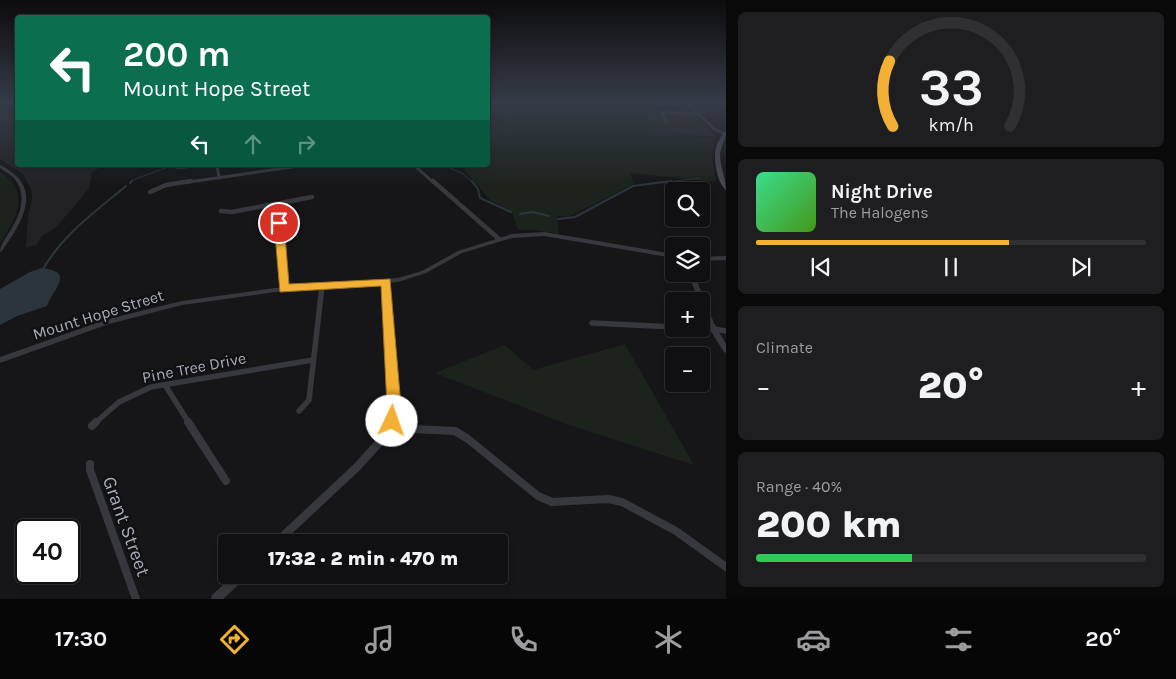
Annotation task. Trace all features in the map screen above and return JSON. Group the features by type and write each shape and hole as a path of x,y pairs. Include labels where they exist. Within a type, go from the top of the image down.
{"main road":[{"path":"726,134 718,148 717,156 718,167 726,188"}],"street":[{"path":"0,166 21,182 25,201 20,220 0,250"},
{"path":"217,167 219,178"},
{"path":"150,192 166,185 293,167"},
{"path":"416,167 499,239"},
{"path":"221,211 232,212 312,198"},
{"path":"277,204 284,289"},
{"name":"Mount Hope Street","path":"0,360 138,313 208,298 284,289 386,282 412,276 460,252 499,239 522,234 544,234 665,254"},
{"path":"710,259 726,258"},
{"path":"285,534 374,449 386,435 390,425 394,406 386,282"},
{"path":"694,282 714,329 726,350"},
{"path":"299,411 309,400 322,286"},
{"path":"592,323 665,327"},
{"path":"710,328 726,331"},
{"name":"Pine Tree Drive","path":"92,426 100,417 128,397 146,388 313,360"},
{"path":"166,385 226,480"},
{"path":"390,425 410,429 455,431 468,439 538,496 552,502 608,499 622,502 676,531 726,567"},
{"name":"Grant Street","path":"90,464 90,470 136,599"},
{"path":"216,599 232,584"}],"shaded area":[{"path":"0,130 15,130 15,167 101,167 92,172 89,188 54,229 42,236 37,245 26,247 28,216 32,198 31,189 23,174 0,159"},
{"path":"490,130 652,130 654,133 715,138 712,156 716,182 630,173 634,184 568,217 557,216 559,234 535,230 518,230 512,212 490,200 463,168 490,167"},
{"path":"652,130 710,130 716,137 654,133"},
{"path":"0,172 10,179 15,188 18,196 18,205 12,224 0,242"},
{"path":"42,268 58,273 60,277 57,288 47,306 17,316 0,325 0,289 30,272"},
{"path":"625,344 694,465 572,426 435,373 505,345 533,370"}],"waterway":[{"path":"132,181 130,183 135,179 168,167"},
{"path":"173,167 178,169 193,167"},
{"path":"447,167 462,173 473,183"},
{"path":"661,183 700,178"},
{"path":"472,181 478,189 480,198 511,212"},
{"path":"558,219 575,217 633,186 671,181"},
{"path":"42,271 69,235 126,186"},
{"path":"520,214 533,212 549,216"}],"route":[{"path":"279,223 284,289 386,282 389,297 394,406 392,421"}]}
